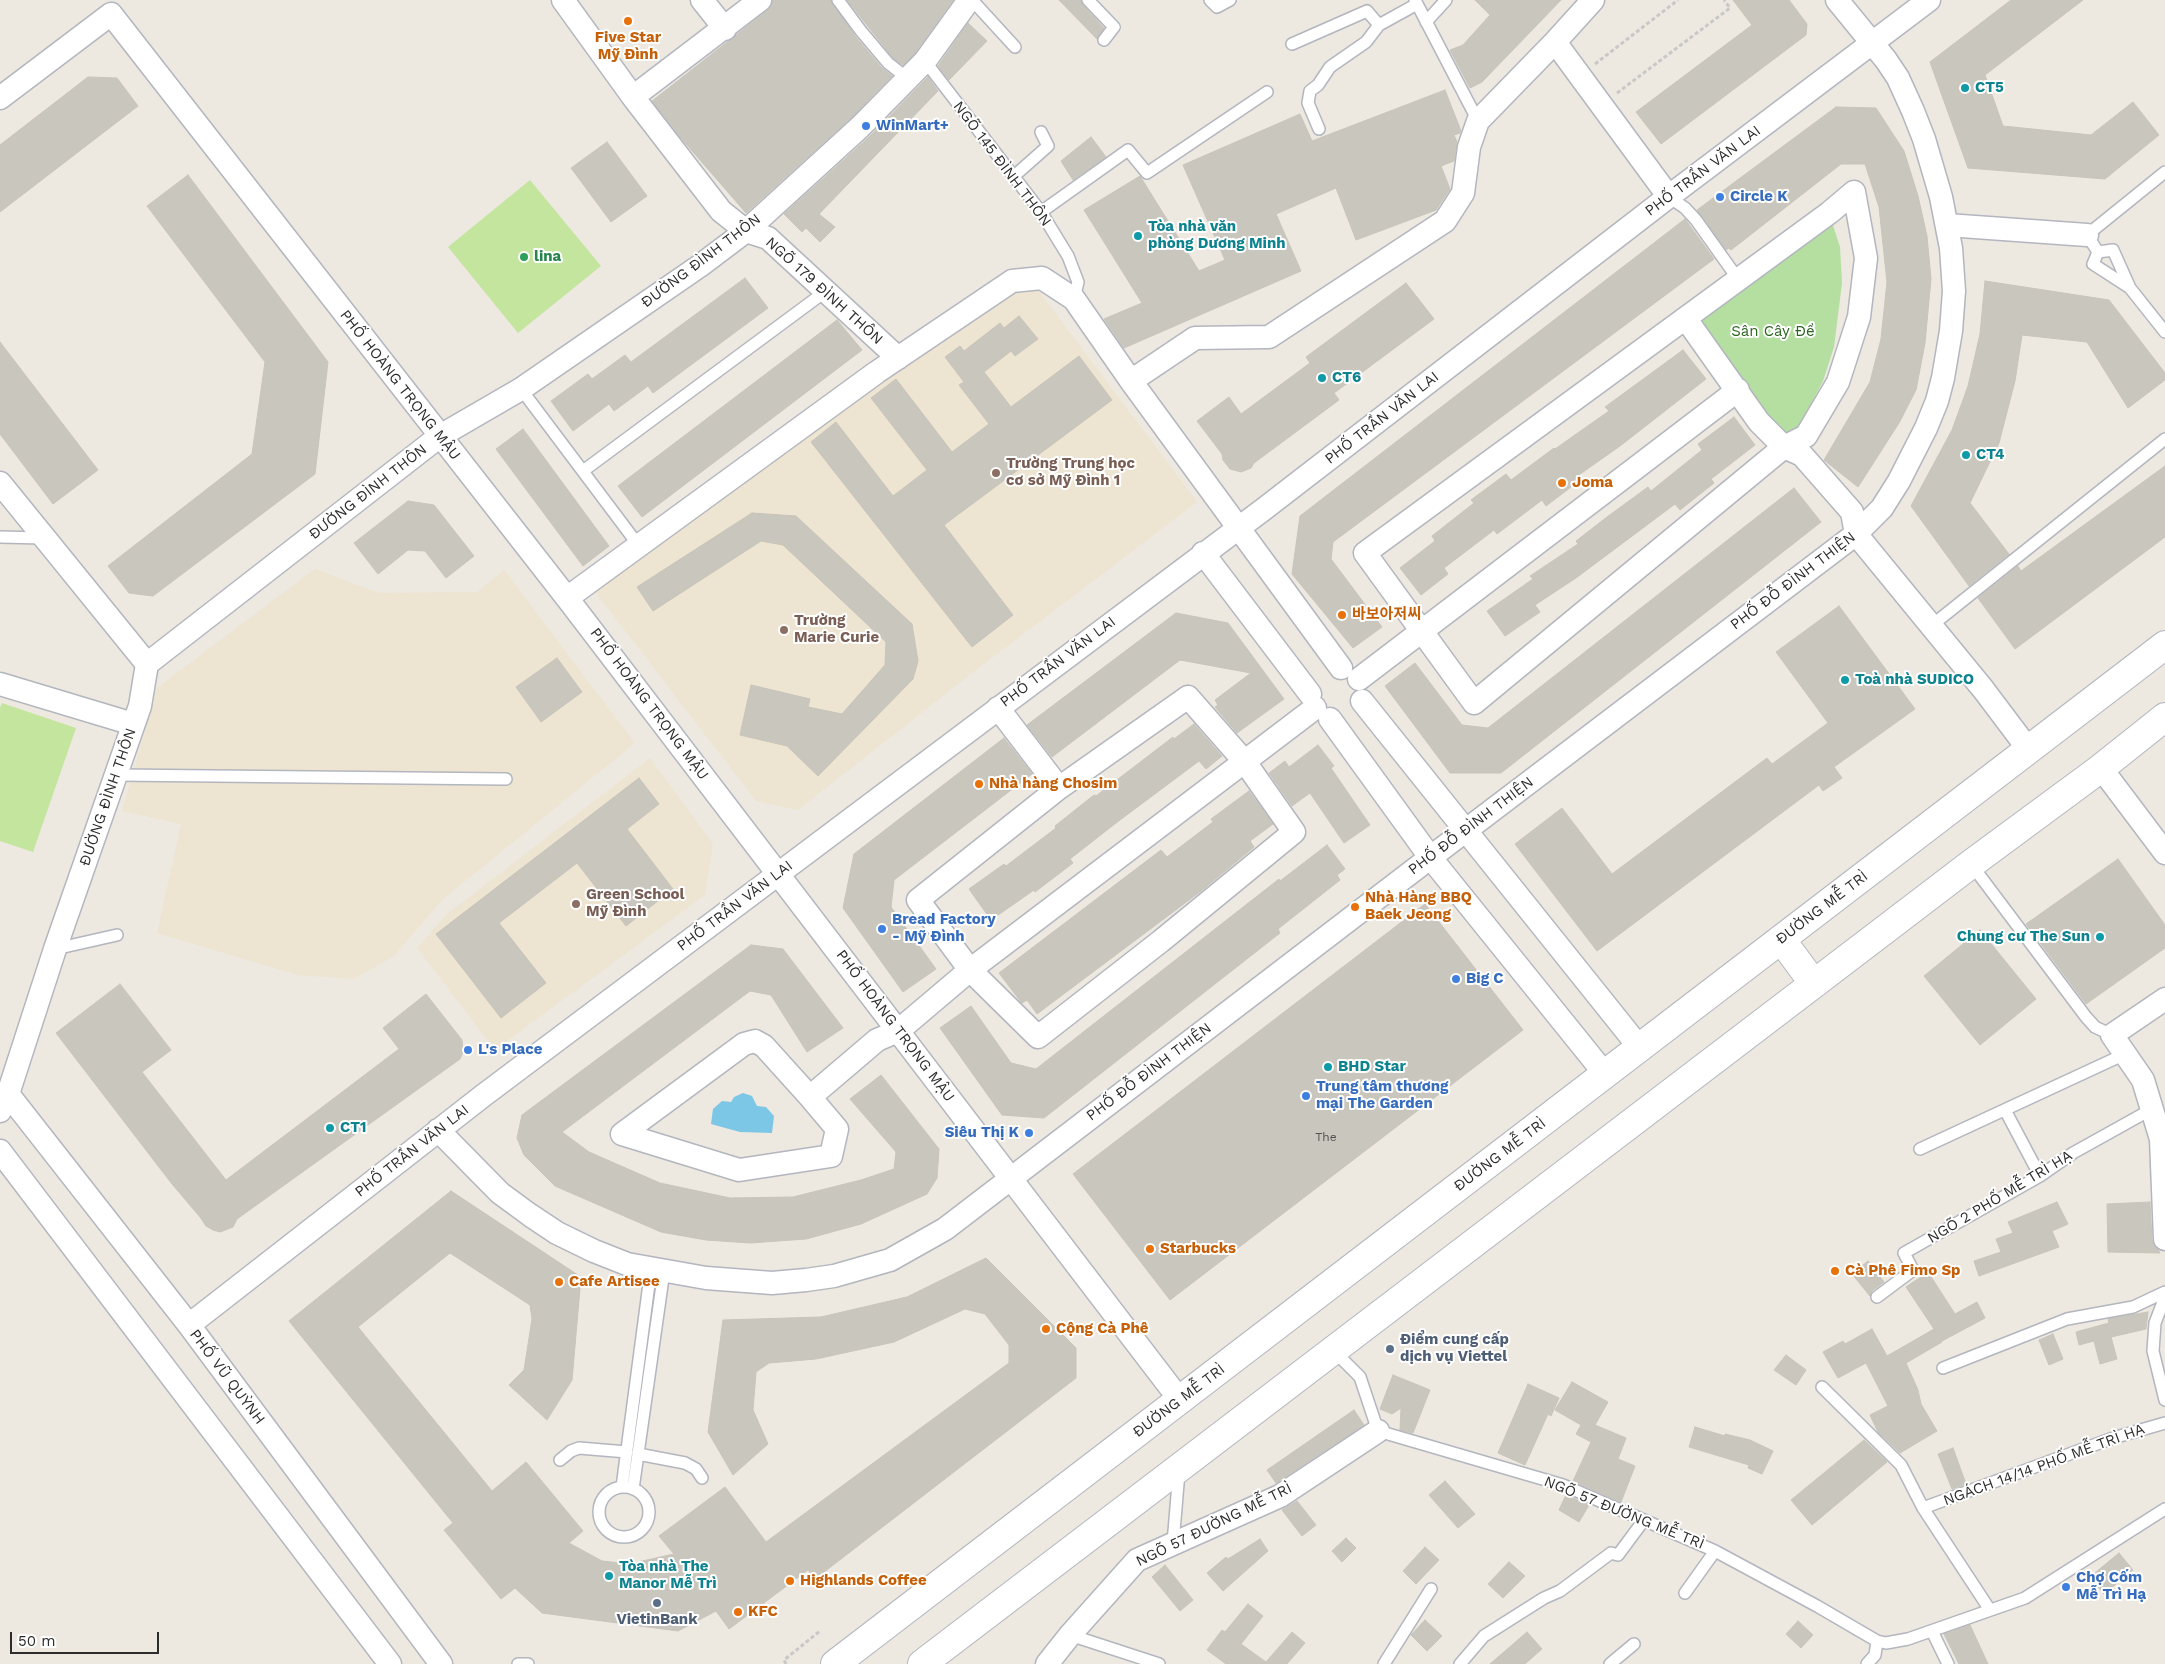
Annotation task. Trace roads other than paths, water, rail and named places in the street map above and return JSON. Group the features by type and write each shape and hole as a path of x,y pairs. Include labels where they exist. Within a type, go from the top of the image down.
{"main road":[{"name":"ĐƯỜNG MỄ TRÌ","path":"835,1664 2165,645"},
{"path":"922,1664 1971,864 2101,768 2165,717"},
{"path":"1782,939 1814,984"}],"street":[{"name":"NGÕ 179 ĐÌNH THÔN","path":"563,0 633,97 721,211 746,231 768,238 898,358"},
{"path":"702,0 725,29"},
{"path":"633,97 725,29 760,0"},
{"name":"ĐƯỜNG ĐÌNH THÔN","path":"4,1102 140,706 147,664 440,436 520,389 701,265 746,231 860,127 925,61 970,0"},
{"path":"1131,381 1195,338 1269,337 1445,221 1462,193 1469,147 1478,121 1593,0"},
{"name":"PHỐ ĐỖ ĐÌNH THIỆN","path":"438,1130 500,1193 557,1233 627,1264 738,1281 772,1283 806,1280 863,1269 890,1260 938,1233 1856,534 1882,508 1899,481 1926,428 1937,401 1948,352 1953,310 1952,272 1947,225 1933,167 1913,111 1896,75 1836,0"},
{"name":"PHỐ TRẦN VĂN LAI","path":"189,1325 438,1130 777,873 1272,503 1928,0"},
{"path":"0,98 111,7"},
{"name":"PHỐ HOÀNG TRỌNG MẬU","path":"111,7 440,436 567,598 1180,1400"},
{"path":"1555,42 1669,197"},
{"path":"1854,192 1866,258 1859,317 1838,382 1806,436 1784,447 1474,703 1365,553 1686,318 1829,213 1854,192"},
{"path":"1947,225 2092,244"},
{"path":"567,598 898,358 1012,281 1042,278 1074,300 1238,527 1465,830 1640,1048"},
{"path":"1686,318 1759,422 1784,447 1802,455 1852,512 1856,534 2029,750"},
{"path":"1354,683 1738,390"},
{"path":"0,484 147,664"},
{"path":"1203,553 1430,857 1606,1074"},
{"path":"1329,668 1354,683 1355,712 1348,717 1339,720 1318,707 1312,686 1321,672 1329,668"},
{"path":"0,684 133,724"},
{"path":"1188,697 1244,762 1294,832 1161,941 1038,1037 970,970 918,900 1059,788 1188,697"},
{"path":"810,1097 877,1040 898,1031 970,970 1318,707"},
{"path":"998,708 1059,788"},
{"path":"2101,768 2165,853"},
{"path":"2165,999 2112,1035 2143,1080 2161,1139 2165,1239"},
{"path":"755,1041 764,1046 810,1097 837,1129 831,1156 739,1170 622,1134 744,1044 755,1041"},
{"name":"PHỐ VŨ QUỲNH","path":"4,1102 189,1325 441,1664"},
{"path":"0,1151 390,1664"},
{"name":"NGÕ 57 ĐƯỜNG MỄ TRÌ","path":"1048,1664 1070,1635 1137,1560 1280,1496 1378,1431"}],"lane":[{"path":"838,0 861,32 888,63 907,78"},
{"path":"970,0 1014,47"},
{"path":"1088,0 1114,27 1104,40"},
{"path":"1210,0 1217,7 1230,0"},
{"path":"1426,22 1446,0"},
{"path":"1319,129 1308,103 1310,91 1318,85 1330,67 1366,42 1380,25 1416,2 1478,121"},
{"path":"1292,44 1366,11 1380,25"},
{"name":"NGÕ 145 ĐÌNH THÔN","path":"925,61 1041,212 1068,256 1078,282 1074,300"},
{"path":"1041,212 1128,150 1147,172 1267,92"},
{"path":"1013,178 1048,146 1041,132"},
{"path":"2130,288 2093,264 2092,244 2165,172"},
{"path":"1669,197 1686,208 1738,279"},
{"path":"2092,244 2113,250 2130,288 2165,332"},
{"path":"583,472 826,291"},
{"path":"520,389 639,546"},
{"path":"1931,626 2165,438"},
{"path":"0,537 44,538"},
{"path":"116,775 506,779"},
{"path":"1971,864 2095,1028 2112,1035"},
{"path":"55,949 117,935"},
{"path":"1920,1149 2125,1054"},
{"name":"NGÕ 2 PHỐ MỄ TRÌ HẠ","path":"1877,1298 1913,1270 1904,1253 2040,1176 2073,1153 2152,1109"},
{"path":"2005,1110 2040,1176"},
{"path":"628,1488 657,1270"},
{"path":"1943,1368 2067,1320 2132,1307 2165,1292"},
{"path":"2165,1297 2155,1323 2153,1351 2165,1400"},
{"path":"1334,1350 1360,1377 1378,1431"},
{"path":"1822,1387 1901,1465 1923,1508 1990,1610"},
{"name":"NGÁCH 14/14 PHỐ MỄ TRÌ HẠ","path":"1923,1508 2113,1438 2165,1423"},
{"name":"NGÕ 57 ĐƯỜNG MỄ TRÌ","path":"1378,1431 1563,1485 1715,1551 1810,1602 1877,1641"},
{"path":"560,1460 578,1448 633,1453 685,1463 696,1469 702,1478"},
{"path":"1173,1543 1180,1468"},
{"path":"628,1488 644,1496 650,1512 648,1520 638,1534 622,1538 614,1536 601,1524 599,1508 607,1494 628,1488"},
{"path":"1867,1664 1875,1655 1877,1641 1893,1642 1932,1631 2025,1598 2165,1509"},
{"path":"1460,1664 1484,1636 1544,1598 1560,1592 1611,1553 1618,1555 1644,1520"},
{"path":"1685,1593 1715,1551"},
{"path":"1384,1664 1431,1589"},
{"path":"1932,1631 1948,1664"},
{"path":"1070,1635 1159,1664"},
{"path":"1610,1664 1634,1644"},
{"path":"518,1664 528,1664"}],"water":[{"path":"743,1093 752,1096 757,1106 766,1107 774,1116 772,1133 740,1132 711,1124 713,1109 722,1101 731,1102 734,1097"}],"place":[{"name":"Five Star Mỹ Đình","path":"628,21"},
{"name":"CT5","path":"1965,88"},
{"name":"WinMart+","path":"866,126"},
{"name":"Circle K","path":"1720,197"},
{"name":"Tòa nhà văn phòng Dương Minh","path":"1138,236"},
{"name":"lina","path":"524,257"},
{"name":"CT6","path":"1322,378"},
{"name":"CT4","path":"1966,455"},
{"name":"Trường Trung học cơ sở Mỹ Đình 1","path":"996,473"},
{"name":"Joma","path":"1562,483"},
{"name":"바보아저씨","path":"1342,615"},
{"name":"Trường Marie Curie","path":"784,630"},
{"name":"Toà nhà SUDICO","path":"1845,680"},
{"name":"Nhà hàng Chosim","path":"979,784"},
{"name":"Green School Mỹ Đình","path":"576,904"},
{"name":"Nhà Hàng BBQ Baek Jeong","path":"1355,907"},
{"name":"Bread Factory - Mỹ Đình","path":"882,929"},
{"name":"Chung cư The Sun","path":"2100,937"},
{"name":"Big C","path":"1456,979"},
{"name":"L's Place","path":"468,1050"},
{"name":"BHD Star","path":"1328,1067"},
{"name":"Trung tâm thương mại The Garden","path":"1306,1096"},
{"name":"CT1","path":"330,1128"},
{"name":"Siêu Thị K","path":"1029,1133"},
{"name":"Starbucks","path":"1150,1249"},
{"name":"Cà Phê Fimo Sp","path":"1835,1271"},
{"name":"Cafe Artisee","path":"559,1282"},
{"name":"Cộng Cà Phê","path":"1046,1329"},
{"name":"Điểm cung cấp dịch vụ Viettel","path":"1390,1349"},
{"name":"Tòa nhà The Manor Mễ Trì","path":"609,1576"},
{"name":"Highlands Coffee","path":"790,1581"},
{"name":"Chợ Cốm Mễ Trì Hạ","path":"2066,1587"},
{"name":"VietinBank","path":"657,1603"},
{"name":"KFC","path":"738,1612"}],"park label":[{"name":"Sân Cây Đề","path":"1773,332"}]}
